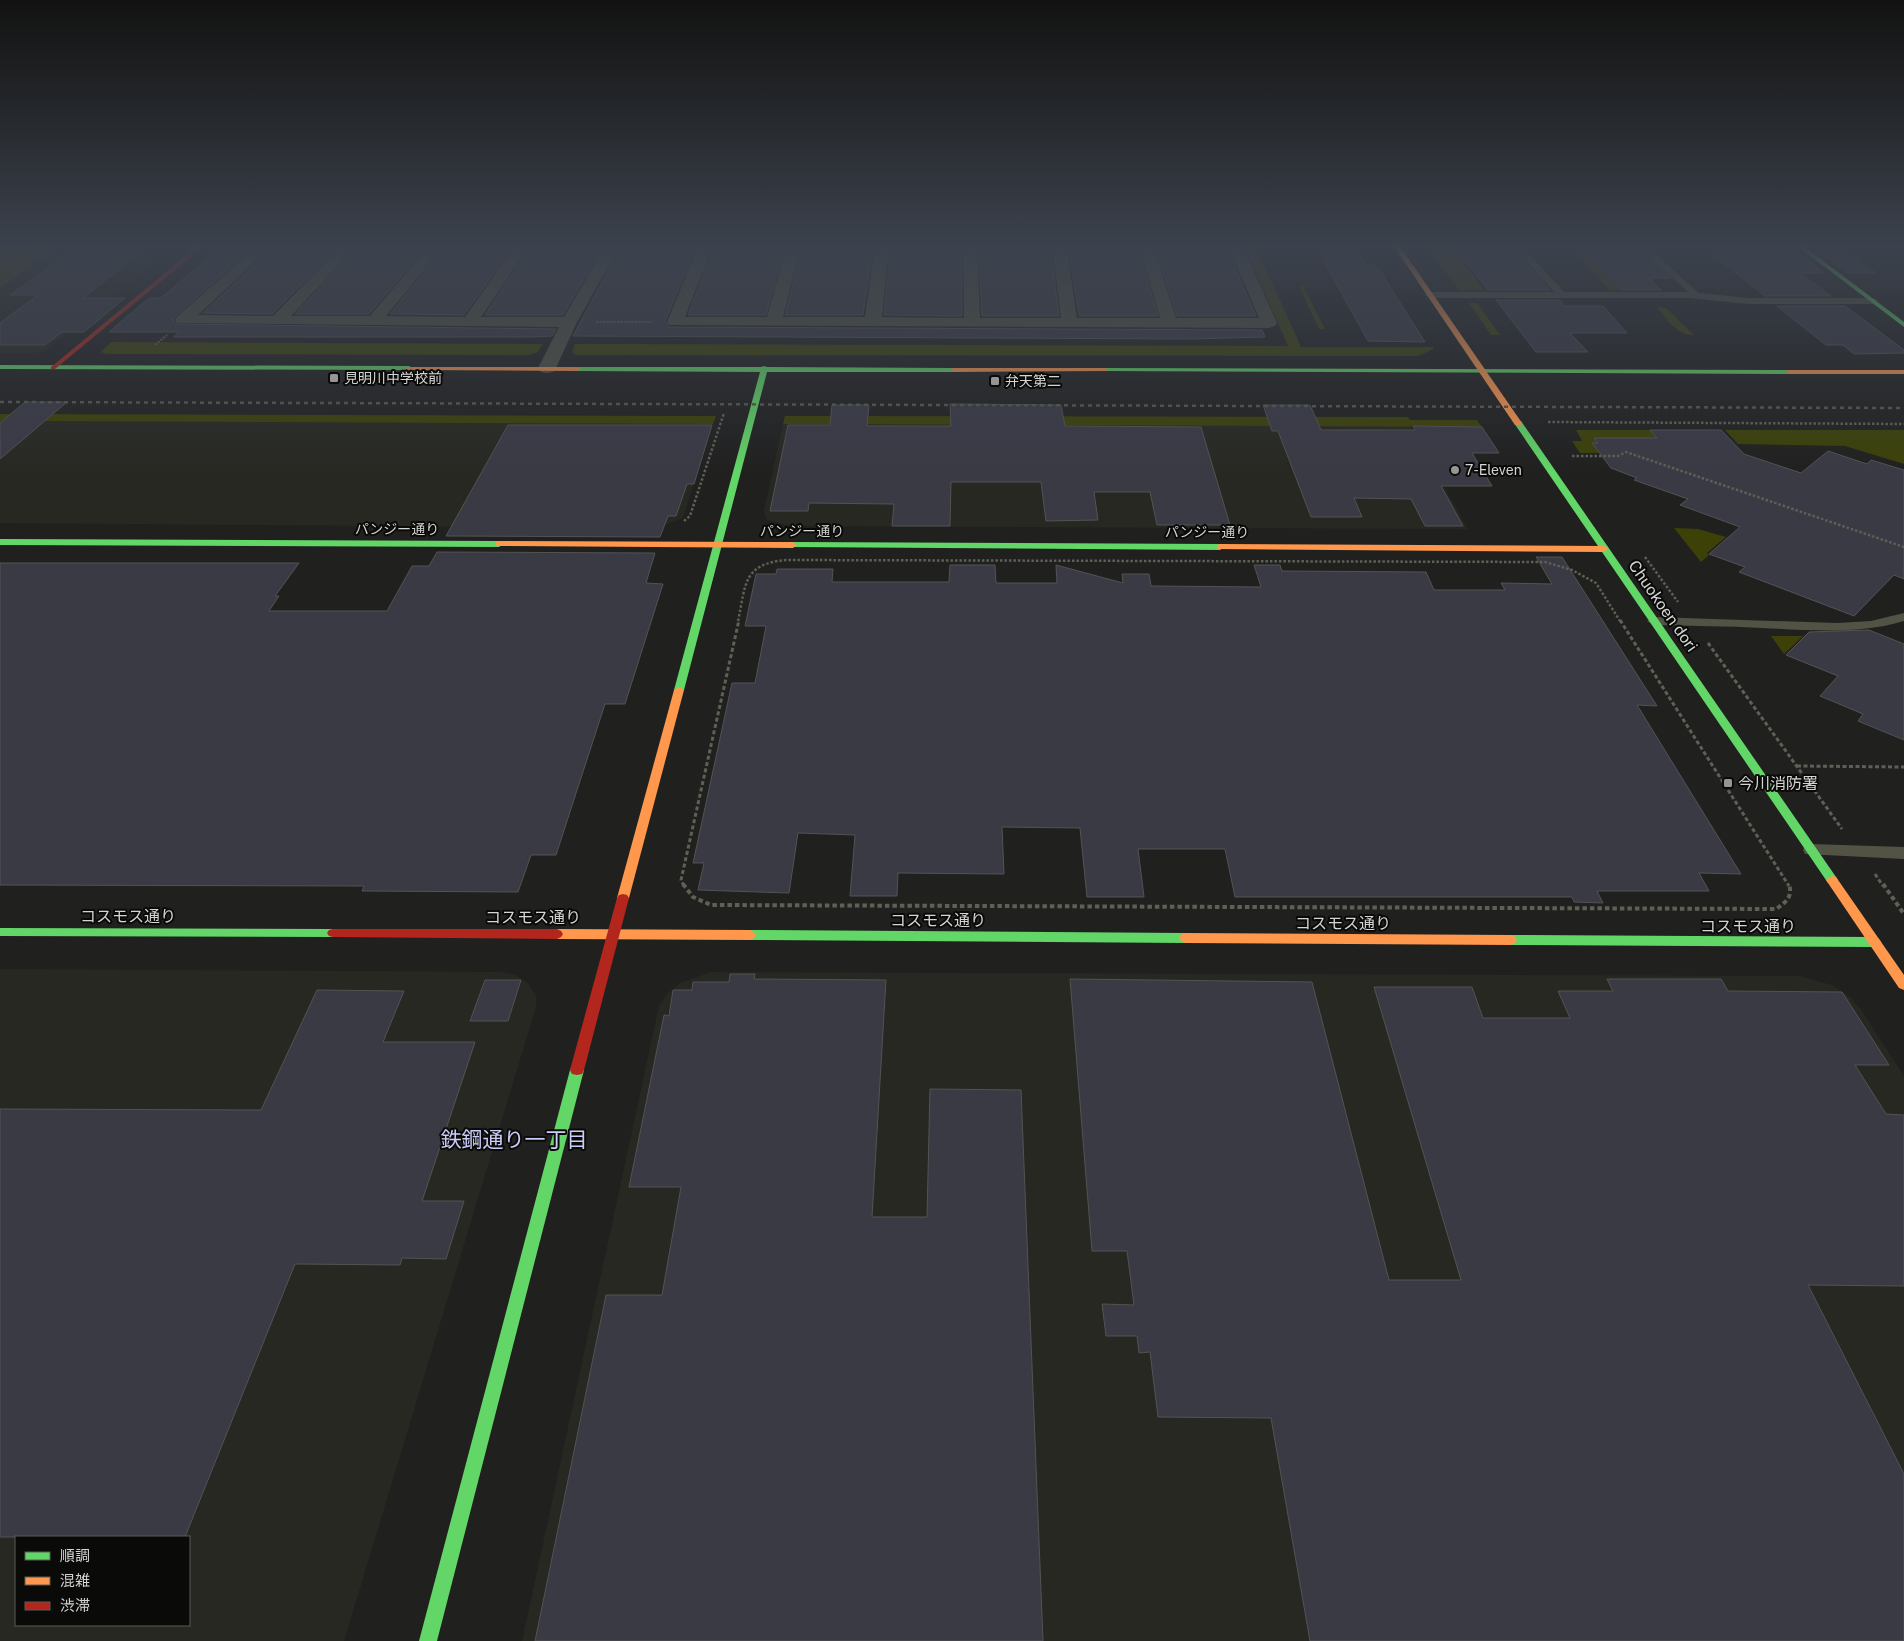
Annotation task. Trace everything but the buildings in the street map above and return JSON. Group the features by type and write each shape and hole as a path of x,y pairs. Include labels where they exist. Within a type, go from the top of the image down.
{"street":[{"path":"53,368 109,322"},
{"path":"527,322 569,322 547,368"},
{"path":"675,322 1269,323 1268,322"},
{"name":"Chuokoen dori","path":"1448,322 1904,985"},
{"path":"0,367 1904,372"},
{"path":"428,1641 613,934 764,368"},
{"name":"パンジー通り","path":"0,542 1604,549"},
{"name":"コスモス通り","path":"0,932 1875,942"}],"lane":[{"path":"1654,620 1830,626 1871,625 1904,618"},
{"path":"1811,850 1904,853"}],"path":[{"path":"151,350 181,322"},
{"path":"590,322 675,322"},
{"path":"682,523 690,516 724,413"},
{"path":"1550,428 1545,422 1904,424"},
{"path":"1577,464 1571,456 1618,456 1626,452 1904,547"},
{"path":"1643,554 1858,852"},
{"path":"786,560 1554,564 1580,573 1596,583 1788,881 1791,891 1788,901 1776,909 711,905 690,897 681,880 748,577 751,572 767,564 786,560"},
{"path":"1797,766 1904,768"},
{"path":"1869,866 1904,914"}],"shaded area":[{"path":"0,322 82,322 46,350 34,353 0,353"},
{"path":"0,421 713,424 683,518 658,527 648,528 0,523"},
{"path":"783,424 1410,426 1468,529 789,526 767,520 764,511"},
{"path":"0,969 501,972 515,975 528,983 536,996 536,1007 344,1641 0,1641"},
{"path":"711,972 1800,976 1832,985 1850,997 1860,1008 1904,1076 1904,1641 522,1641 659,1006 667,994 680,983"}],"green space":[{"path":"1277,322 1290,322 1301,347 1433,347 1434,349 1418,356 576,355 572,352 575,344 1288,346"},
{"path":"1316,322 1321,322 1325,329 1319,329"},
{"path":"1482,322 1490,322 1500,335 1491,335"},
{"path":"1669,322 1680,322 1694,335 1688,335 1678,330"},
{"path":"111,342 543,344 538,352 528,355 106,354 101,352"},
{"path":"0,414 716,416 713,424 0,421"},
{"path":"785,416 1408,417 1410,420 1477,420 1482,427 783,424"},
{"path":"1576,430 1650,430 1660,441 1615,442 1612,438 1595,438 1598,443 1592,443 1599,453 1580,453 1572,441 1582,441"},
{"path":"1725,430 1904,430 1904,464 1845,446 1738,444"},
{"path":"1674,528 1698,529 1726,537 1707,553 1709,555 1701,562"},
{"path":"1771,636 1803,636 1784,654"}],"railway":[{"path":"0,402 1904,408"}],"traffic: fast":[{"path":"1900,322 1904,325"},
{"path":"0,367 409,368"},
{"path":"679,690 764,368"},
{"path":"577,369 954,370"},
{"path":"1105,370 1790,372"},
{"path":"1518,423 1832,880"},
{"path":"0,542 499,544"},
{"path":"793,545 1220,547"},
{"path":"0,932 333,933"},
{"path":"750,935 1185,938"},
{"path":"1511,940 1875,942"},
{"path":"428,1641 577,1070"}],"traffic: slow":[{"path":"1448,322 1518,423"},
{"path":"409,368 577,369"},
{"path":"954,370 1105,370"},
{"path":"1790,372 1904,372"},
{"path":"499,544 793,545"},
{"path":"1220,547 1604,549"},
{"path":"623,898 679,690"},
{"path":"1832,880 1904,985"},
{"path":"557,934 750,935"},
{"path":"1185,938 1511,940"}],"traffic: jam":[{"path":"53,368 109,322"},
{"path":"577,1070 623,898"},
{"path":"333,933 557,934"}],"place":[{"name":"見明川中学校前","path":"334,378"},
{"name":"弁天第二","path":"995,381"},
{"name":"7-Eleven","path":"1455,470"},
{"name":"今川消防署","path":"1728,783"}],"district":[{"name":"鉄鋼通り一丁目","path":"514,1139"}]}
